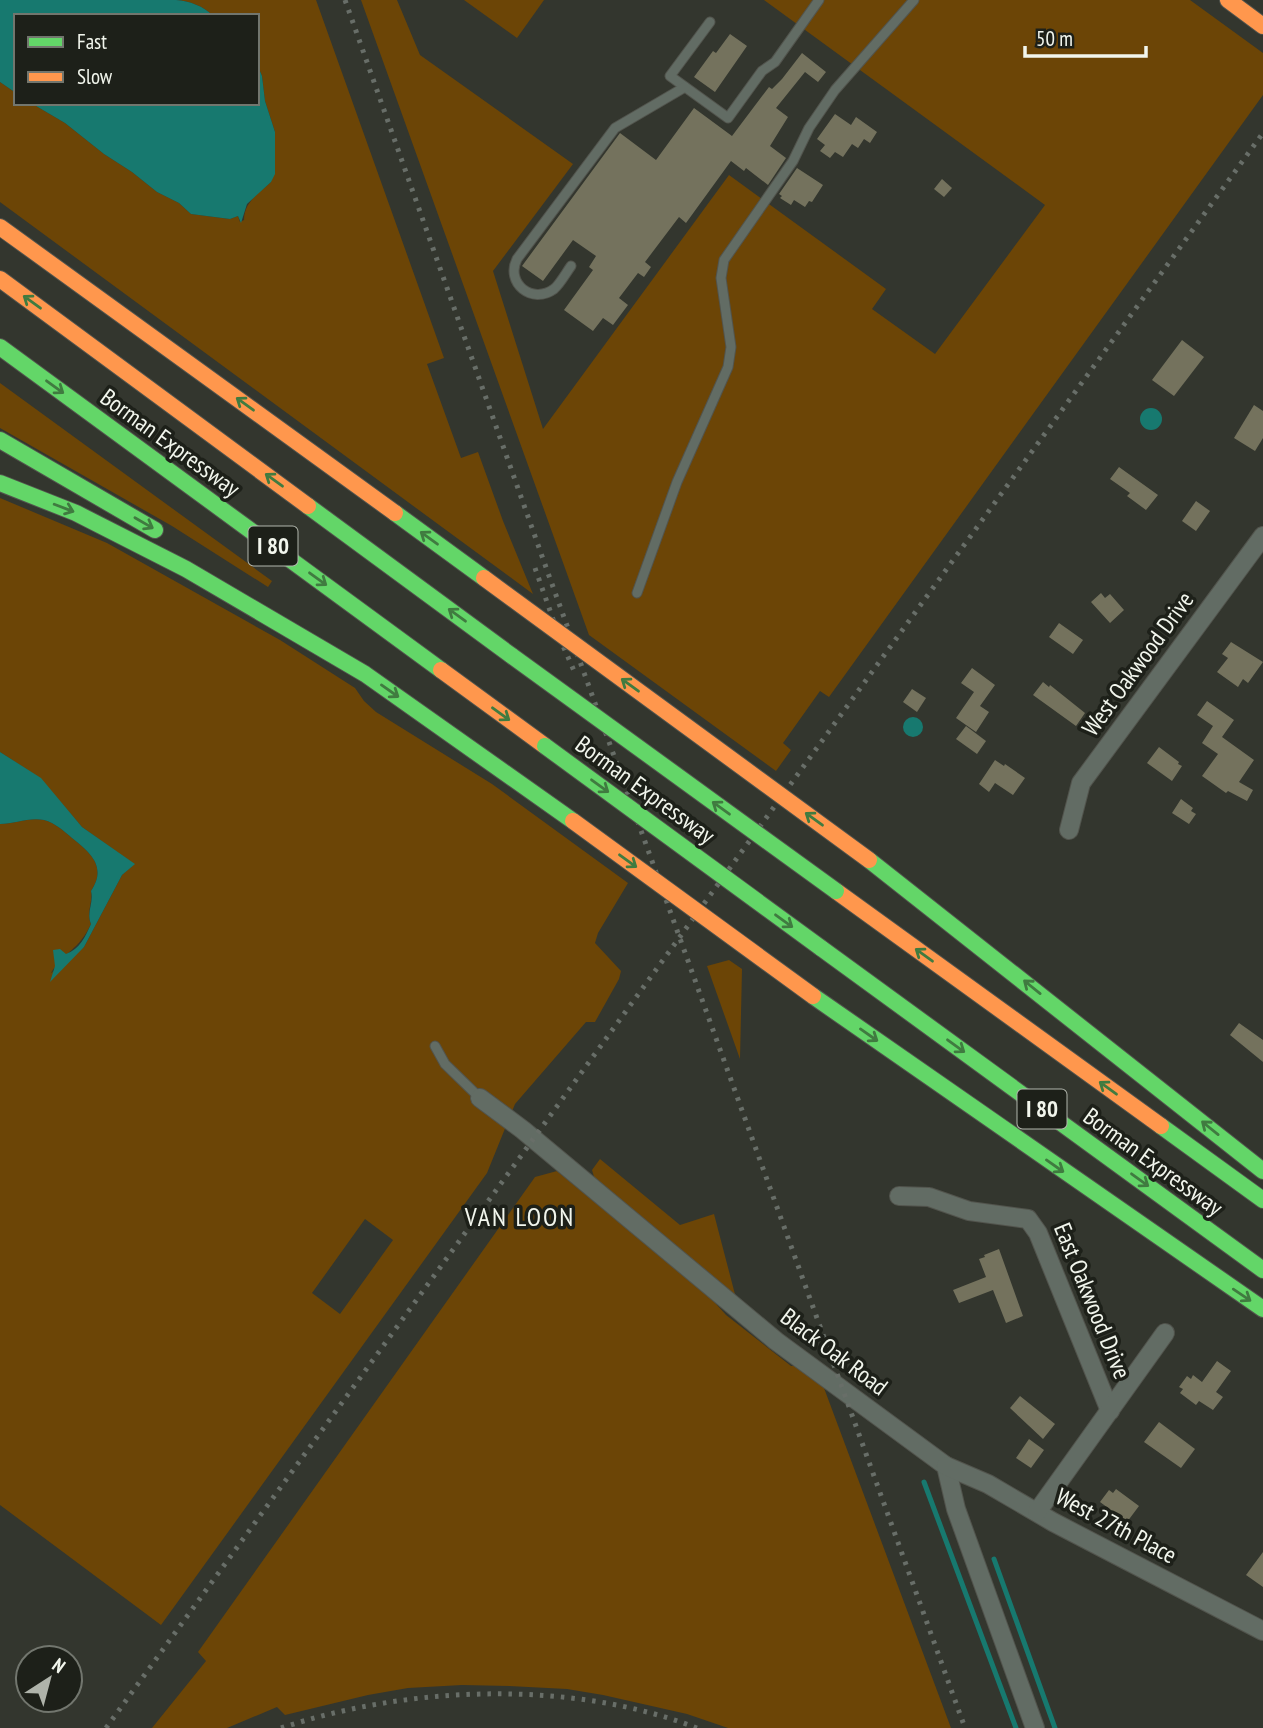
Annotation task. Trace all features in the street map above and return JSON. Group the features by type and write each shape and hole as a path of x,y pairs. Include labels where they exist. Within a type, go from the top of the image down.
{"main road":[{"path":"1228,0 1263,26"},
{"path":"0,227 869,860 1263,1171"},
{"name":"Borman Expressway","path":"0,279 512,656 1263,1200"},
{"name":"Borman Expressway","path":"0,347 1263,1270"},
{"path":"0,440 171,540"},
{"path":"0,483 76,513 186,569 366,674"},
{"path":"214,566 288,615 813,996 1263,1309"}],"street":[{"name":"West Oakwood Drive","path":"1069,830 1082,783 1263,536"},
{"name":"Black Oak Road","path":"480,1098 523,1130 776,1341 946,1466"},
{"name":"East Oakwood Drive","path":"899,1196 929,1197 968,1211 1023,1218 1032,1222 1038,1233 1110,1411 1037,1512"},
{"path":"1110,1411 1166,1333"},
{"name":"West 27th Place","path":"946,1466 989,1484 1263,1631"},
{"path":"946,1466 956,1509 1035,1728"}],"lane":[{"path":"710,22 670,76 728,118 762,71 775,62 819,0"},
{"path":"637,593 677,482 728,367 731,346 721,278 724,260 793,161 810,128 835,90 914,0"},
{"path":"571,266 554,289 538,295 530,294 519,286 515,279 517,259 615,128 685,87"},
{"path":"435,1046 445,1064 480,1098"}],"shaded area":[{"path":"176,0 316,0 444,358 427,364 461,458 478,452 533,594 0,202 0,82 14,92 14,105 34,105 65,123 104,154 157,192 179,203 191,214 230,219 238,216 240,222 244,220 249,203 271,182 275,132 259,69 259,14 211,14"},
{"path":"361,0 397,0 420,55 573,164 493,271 543,429 729,175 886,289 872,309 935,354 1045,205 764,0 1190,0 1263,53 1263,95 829,697 820,691 783,743 791,750 776,771 589,635"},
{"path":"464,0 544,0 517,38"},
{"path":"0,383 272,581 268,587 172,526 0,428"},
{"path":"0,498 107,543 280,640 355,688 376,712 492,784 628,883 598,933 595,943 621,971 595,1022 586,1022 515,1104 487,1173 161,1625 0,1505 0,824 33,819 48,821 63,830 95,861 97,875 91,891 91,924 82,940 51,973 84,947 122,875 134,864 82,827 40,778 0,752","holes":["365,1219 393,1240 340,1314 312,1293"]},
{"path":"729,960 742,969 740,1059 707,966"},
{"path":"600,1159 680,1225 714,1214 737,1302 595,1180 592,1170"},
{"path":"557,1171 708,1295 726,1315 791,1366 798,1366 824,1388 951,1728 728,1728 687,1714 567,1689 462,1685 408,1688 285,1715 277,1707 227,1728 152,1728 206,1661 198,1652 535,1177"}],"water":[{"path":"0,0 176,0 196,5 211,14 14,14 14,92 0,82"},
{"path":"259,69 275,132 275,174 271,182 247,204 241,223 238,216 230,219 191,214 179,203 157,192 104,154 65,123 34,105 259,105"},
{"path":"1151,408 1159,411 1162,419 1159,427 1151,430 1143,427 1140,419 1143,411"},
{"path":"913,717 920,720 923,727 920,734 913,737 906,734 903,727 906,720"},
{"path":"0,752 41,778 82,827 135,864 122,875 84,947 50,982 55,966 53,950 60,949 66,954 75,949 91,924 91,891 96,882 97,868 85,849 48,821 33,819 0,824"}],"building":[{"path":"730,34 747,46 715,92 694,77 713,51 716,53"},
{"path":"802,53 826,72 818,82 805,72 776,108 788,117 770,146 786,158 768,185 746,168 744,171 731,161 686,223 679,217 645,262 651,267 644,277 638,273 619,298 628,305 613,325 603,318 593,331 564,310 593,270 589,267 596,256 573,240 543,281 522,266 620,133 656,160 694,108 732,136 769,87 772,89 782,79"},
{"path":"835,114 851,125 856,117 877,132 870,143 864,139 858,148 852,144 843,157 835,152 830,158 820,151 825,145 817,139"},
{"path":"797,168 823,185 812,202 809,201 805,207 794,200 791,205 780,198 782,196 779,194"},
{"path":"942,179 952,188 944,197 934,189"},
{"path":"1182,340 1204,357 1174,396 1152,380"},
{"path":"1254,405 1263,411 1263,438 1255,451 1234,438"},
{"path":"1119,467 1158,495 1146,510 1127,496 1130,493 1110,479"},
{"path":"1196,501 1210,511 1196,531 1182,521"},
{"path":"1101,593 1105,598 1110,594 1124,610 1110,623 1091,602"},
{"path":"1059,623 1083,640 1073,654 1049,637"},
{"path":"1231,642 1263,662 1248,683 1243,679 1238,687 1217,672 1228,658 1222,654"},
{"path":"972,668 995,685 980,706 989,712 976,732 956,718 974,692 961,683"},
{"path":"1043,682 1085,713 1076,726 1033,695"},
{"path":"912,689 926,698 917,712 903,702"},
{"path":"1207,701 1234,720 1222,737 1254,760 1239,782 1253,790 1247,801 1228,791 1226,793 1202,776 1218,754 1202,743 1213,726 1197,715"},
{"path":"966,726 986,741 977,754 956,739"},
{"path":"1159,747 1182,766 1172,781 1147,763"},
{"path":"995,760 1025,778 1013,795 995,783 989,792 979,784"},
{"path":"1181,799 1193,808 1191,811 1196,814 1189,824 1172,813"},
{"path":"1239,1023 1263,1040 1263,1062 1230,1035"},
{"path":"999,1249 1023,1316 1006,1323 993,1290 959,1303 953,1290 986,1277 979,1259"},
{"path":"1217,1361 1231,1371 1216,1392 1223,1397 1213,1410 1199,1401 1196,1405 1180,1393 1183,1389 1179,1387 1187,1376 1191,1379 1193,1375 1202,1382"},
{"path":"1020,1396 1055,1424 1043,1439 1010,1408"},
{"path":"1159,1422 1195,1449 1181,1468 1144,1442"},
{"path":"1029,1439 1044,1450 1031,1468 1016,1458"},
{"path":"1116,1489 1139,1506 1127,1522 1100,1502 1109,1490 1113,1493"},
{"path":"1263,1552 1263,1587 1246,1575"}],"waterway":[{"path":"924,1482 1016,1728"},
{"path":"994,1559 1055,1728"}],"railway":[{"path":"345,0 548,573 965,1728"},
{"path":"106,1728 1263,133"},
{"path":"535,568 575,673"},
{"path":"281,1728 382,1703 489,1694 543,1695 596,1701 648,1712 697,1728"}],"traffic: fast":[{"path":"0,347 441,670"},
{"path":"0,440 155,530"},
{"path":"0,483 76,513 186,569 365,674 573,821"},
{"path":"308,506 512,656"},
{"path":"395,513 484,578"},
{"path":"512,656 836,891"},
{"path":"545,746 821,948"},
{"path":"869,860 1263,1171"},
{"path":"821,948 1263,1270"},
{"path":"813,996 1263,1309"},
{"path":"1161,1126 1263,1200"}],"traffic: slow":[{"path":"1228,0 1263,26"},
{"path":"0,227 395,513"},
{"path":"0,279 308,506"},
{"path":"484,578 869,860"},
{"path":"441,670 545,746"},
{"path":"573,821 813,996"},
{"path":"836,891 1161,1126"}],"district":[{"name":"VAN LOON","path":"520,1217"}]}
